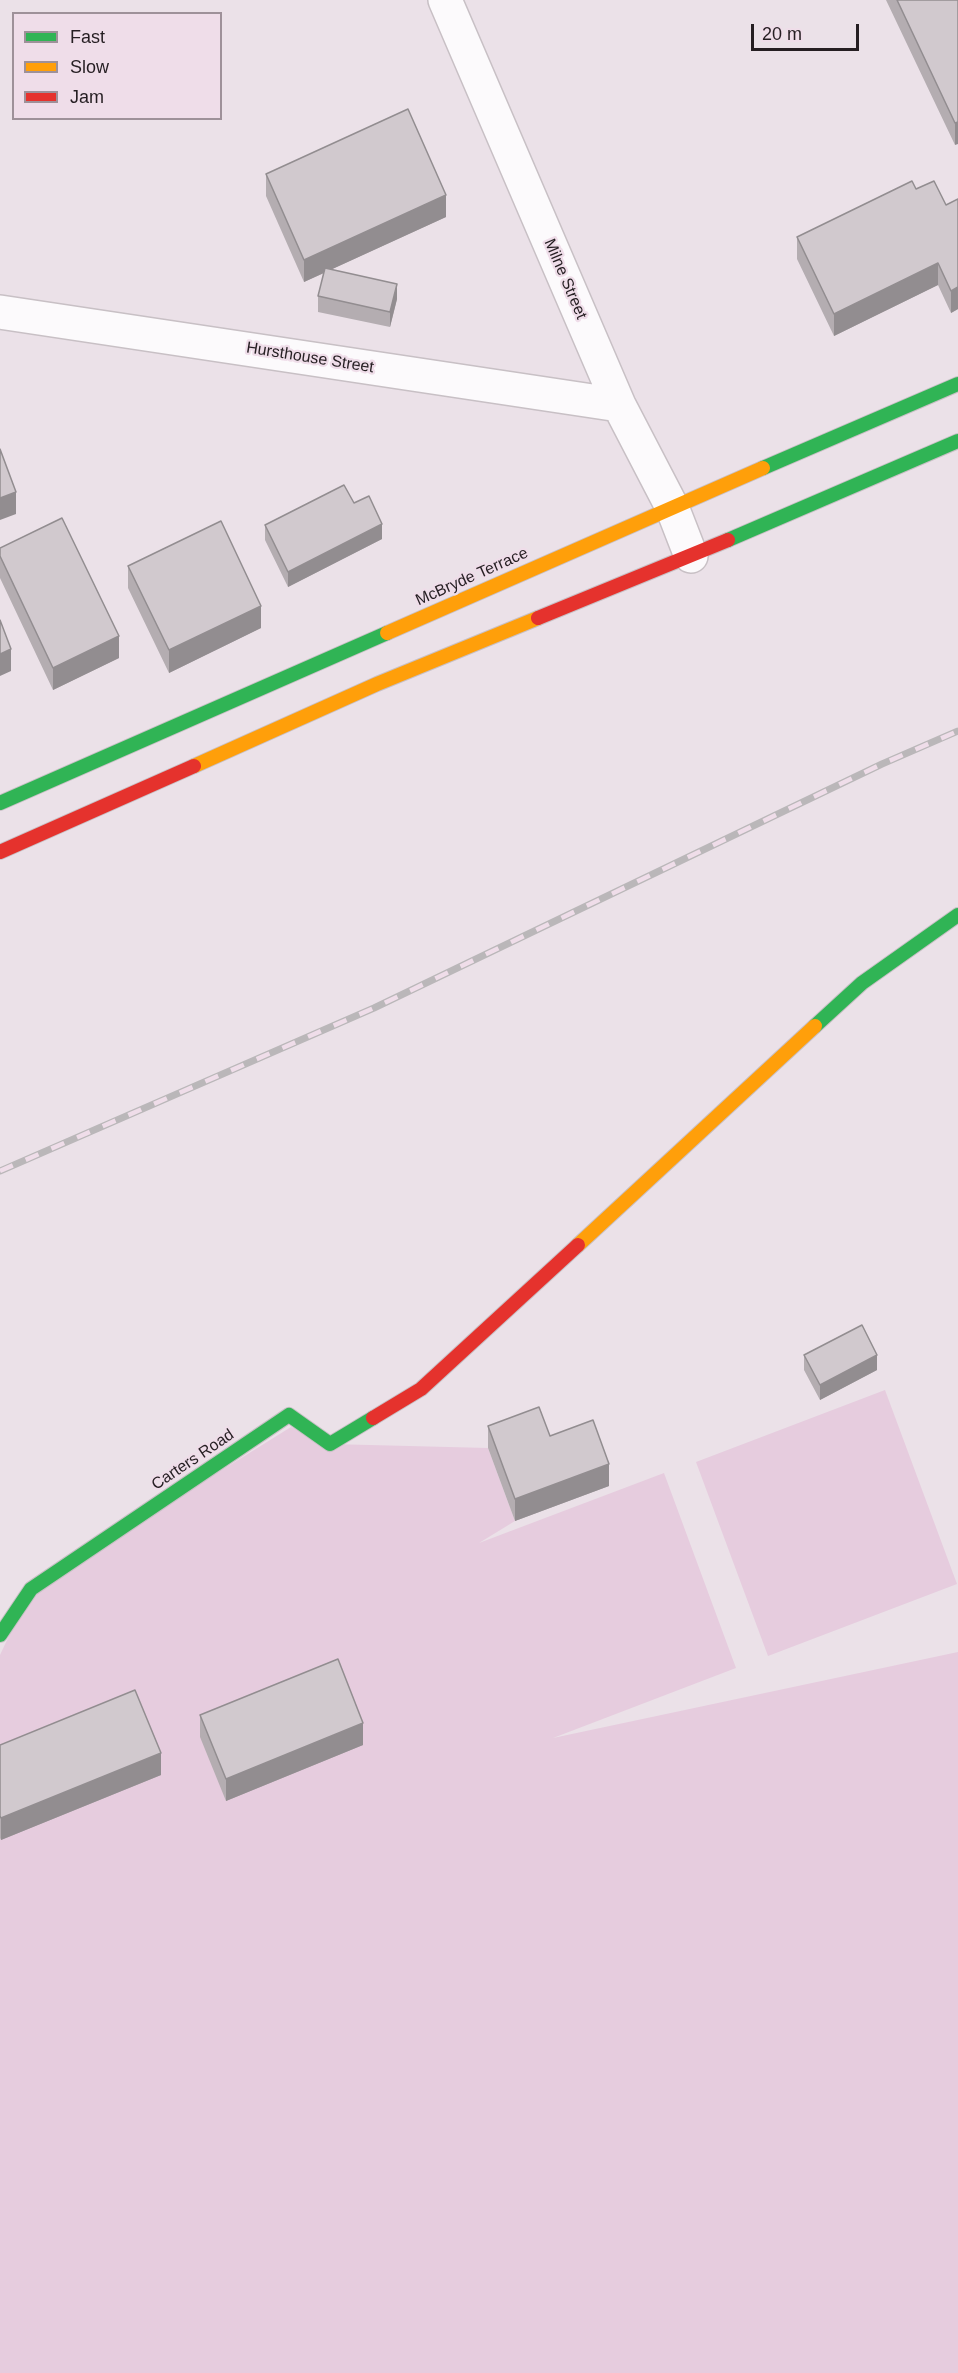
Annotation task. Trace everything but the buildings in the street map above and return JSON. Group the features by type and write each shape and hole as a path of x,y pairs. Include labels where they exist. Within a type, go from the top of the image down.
{"main road":[{"name":"McBryde Terrace","path":"0,803 672,507 958,384"},
{"path":"0,852 377,684 691,556 958,441"},
{"name":"Carters Road","path":"0,1635 31,1590 289,1415 330,1444 421,1389 862,983 958,915"}],"street":[{"name":"Milne Street","path":"445,0 619,405 672,507 691,556"},
{"name":"Hursthouse Street","path":"0,312 619,405"}],"shaded area":[{"path":"885,1390 957,1584 768,1656 696,1462"},
{"path":"291,1427 330,1444 488,1448 515,1521 479,1543 664,1473 736,1668 553,1738 958,1652 958,2373 0,2373 0,1655 31,1589"}],"railway":[{"path":"0,1171 374,1008 882,764 958,731"}],"traffic: fast":[{"path":"763,468 958,384"},
{"path":"728,540 958,441"},
{"path":"0,803 387,633"},
{"path":"815,1026 862,983 958,915"},
{"path":"0,1635 31,1589 289,1415 330,1444 373,1418"}],"traffic: slow":[{"path":"387,633 763,468"},
{"path":"194,766 377,684 538,618"},
{"path":"578,1245 815,1026"}],"traffic: jam":[{"path":"538,618 728,540"},
{"path":"0,852 194,766"},
{"path":"373,1418 421,1389 578,1245"}]}
